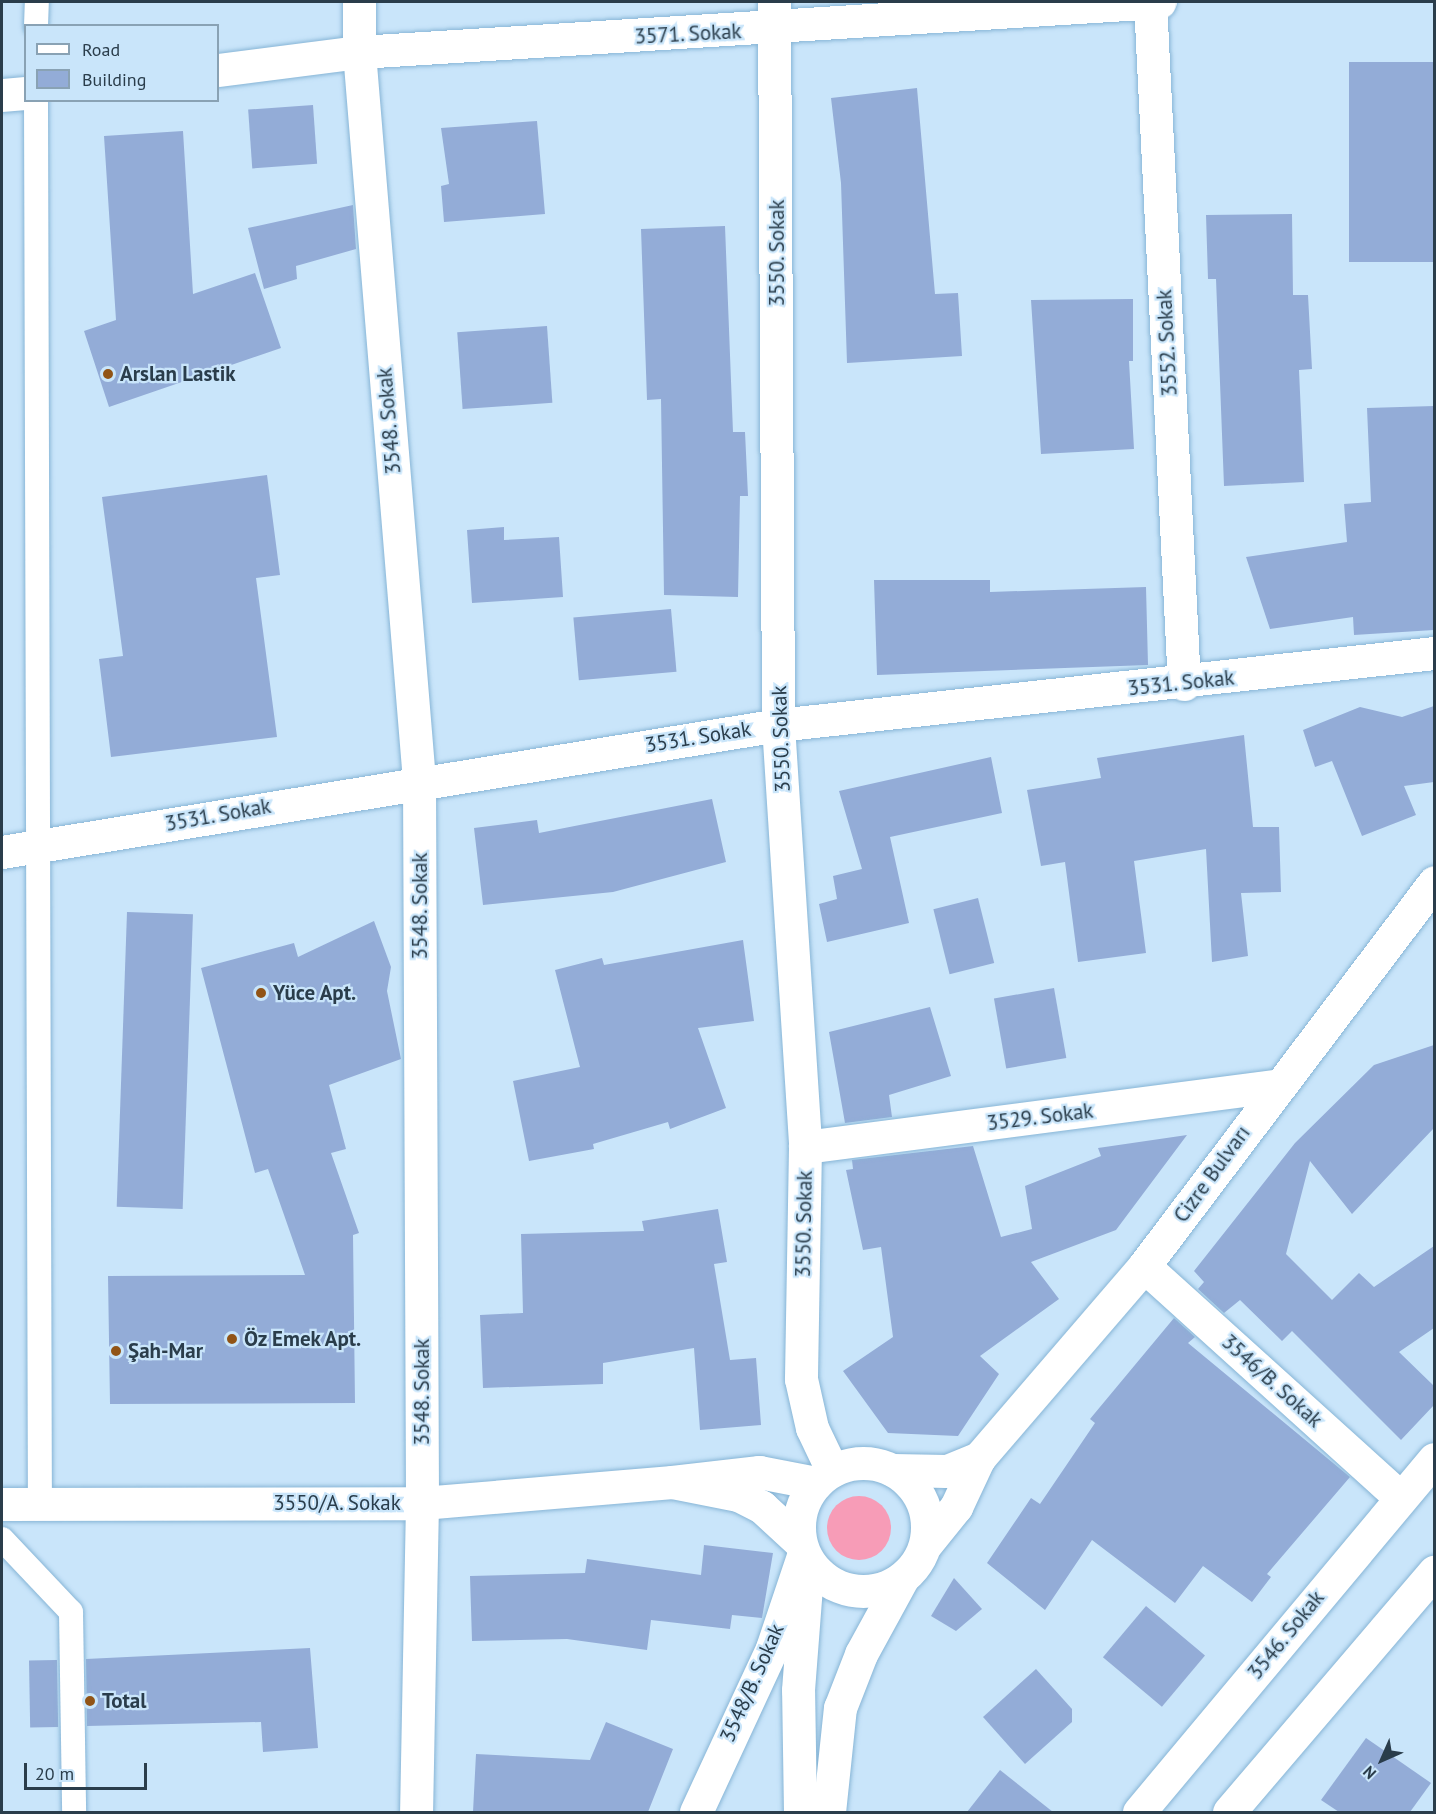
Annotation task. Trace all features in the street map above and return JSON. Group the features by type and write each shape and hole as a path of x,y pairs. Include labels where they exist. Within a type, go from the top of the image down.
{"street":[{"name":"3548. Sokak","path":"359,2 359,52 420,780 422,1503 416,1812"},
{"name":"3552. Sokak","path":"1150,2 1184,684"},
{"name":"3571. Sokak","path":"219,70 359,52 775,15 1159,2"},
{"name":"3550. Sokak","path":"775,15 778,725 805,1147 801,1379 824,1477"},
{"path":"2,95 24,93"},
{"name":"3531. Sokak","path":"2,852 420,780 778,725 1184,684 1434,653"},
{"name":"Cizre Bulvarı","path":"979,1458 1144,1266 1276,1086 1434,882"},
{"name":"3529. Sokak","path":"805,1147 1276,1086"},
{"name":"3546/B. Sokak","path":"1144,1266 1400,1497"},
{"path":"800,1812 798,1678 804,1500 824,1477 852,1463 894,1470 947,1471 979,1458"},
{"path":"829,1812 840,1708 861,1654 902,1579 926,1544 956,1507 979,1458"},
{"name":"3546. Sokak","path":"1139,1812 1434,1459"},
{"path":"894,1470 922,1501 926,1544"},
{"path":"672,1482 759,1472 824,1477"},
{"path":"672,1482 738,1495 762,1507 842,1588 863,1592 902,1579"},
{"name":"3550/A. Sokak","path":"2,1504 422,1503 672,1482"},
{"name":"3548/B. Sokak","path":"696,1812 772,1648 804,1552"},
{"path":"1229,1812 1432,1579"}],"lane":[{"path":"36,24 37,2"},
{"path":"36,102 41,845 39,1504"},
{"path":"2,1539 70,1612 74,1812"}],"shaded area":[{"path":"853,1496 865,1496 882,1505 889,1516 891,1528 889,1540 882,1551 865,1560 853,1560 841,1555 832,1546 827,1534 827,1522 832,1510 841,1501"}],"building":[{"path":"1349,62 1434,62 1434,262 1349,262"},
{"path":"917,88 935,294 958,293 962,356 847,363 841,183 831,98"},
{"path":"313,105 317,164 252,168 248,110"},
{"path":"537,121 545,214 444,222 441,186 449,184 441,128"},
{"path":"183,131 193,294 255,273 281,348 109,407 84,331 116,320 104,136"},
{"path":"353,205 356,249 296,266 297,279 264,289 248,228"},
{"path":"1292,214 1293,295 1308,295 1312,369 1299,370 1304,482 1224,486 1216,279 1208,279 1206,215"},
{"path":"725,226 733,432 745,432 748,496 740,496 738,597 664,595 661,399 647,400 641,229"},
{"path":"1133,299 1133,361 1129,361 1134,449 1041,454 1031,300"},
{"path":"547,326 552,403 463,409 457,332"},
{"path":"1434,406 1434,630 1354,635 1353,617 1270,629 1246,557 1347,542 1344,504 1371,502 1367,408"},
{"path":"267,475 280,575 256,578 277,737 111,757 99,659 123,656 102,497"},
{"path":"504,527 504,540 559,537 563,597 472,603 467,530"},
{"path":"874,580 990,580 990,592 1146,587 1148,665 877,675"},
{"path":"671,609 676,672 579,680 573,618"},
{"path":"1434,706 1434,782 1404,786 1416,815 1362,836 1332,761 1315,767 1303,730 1360,707 1402,717"},
{"path":"1244,735 1253,827 1279,827 1281,892 1241,893 1248,956 1212,962 1206,849 1134,861 1146,953 1078,962 1065,862 1041,866 1027,790 1101,778 1097,758"},
{"path":"991,757 1002,813 890,837 909,923 827,942 819,904 837,899 833,876 862,869 839,791"},
{"path":"712,799 726,862 613,892 483,905 474,828 537,820 539,833"},
{"path":"978,898 994,963 950,974 933,909"},
{"path":"127,912 193,914 183,1209 117,1207"},
{"path":"374,921 391,967 387,991 401,1059 329,1085 346,1149 331,1153 359,1233 353,1235 355,1403 110,1404 108,1276 305,1275 268,1169 255,1173 201,968 294,943 298,957"},
{"path":"743,940 754,1021 698,1028 726,1108 670,1129 668,1122 593,1144 594,1149 529,1161 513,1081 580,1067 555,970 602,958 604,965"},
{"path":"1054,988 1066,1058 1006,1069 994,999"},
{"path":"930,1007 951,1076 889,1095 892,1117 845,1123 829,1032"},
{"path":"1434,1045 1434,1128 1352,1214 1310,1161 1286,1254 1332,1300 1359,1273 1374,1287 1434,1246 1434,1328 1399,1352 1434,1386 1434,1405 1401,1440 1292,1331 1282,1341 1240,1300 1224,1313 1198,1289 1204,1282 1194,1271 1295,1143 1374,1065"},
{"path":"1187,1135 1116,1230 1031,1262 1059,1299 980,1356 999,1374 958,1436 888,1433 843,1371 893,1337 881,1247 863,1250 846,1170 853,1169 852,1160 973,1146 1001,1237 1032,1229 1025,1186 1101,1156 1098,1148"},
{"path":"718,1209 727,1262 714,1264 730,1360 756,1358 761,1425 700,1430 694,1348 603,1363 603,1384 483,1388 480,1315 523,1313 521,1234 644,1231 642,1221"},
{"path":"1174,1318 1195,1337 1188,1343 1350,1477 1267,1574 1271,1577 1252,1602 1203,1566 1175,1603 1092,1540 1045,1610 987,1563 1031,1498 1040,1504 1095,1423 1090,1419"},
{"path":"704,1545 773,1553 762,1618 732,1615 730,1629 651,1620 647,1650 567,1639 472,1641 470,1576 585,1573 587,1559 701,1575"},
{"path":"954,1578 982,1609 956,1631 931,1616"},
{"path":"1146,1606 1205,1655 1162,1707 1103,1657"},
{"path":"310,1648 318,1748 263,1752 261,1722 87,1726 86,1659"},
{"path":"29,1660 57,1660 58,1727 30,1727"},
{"path":"1036,1669 1072,1709 1072,1722 1025,1764 983,1717"},
{"path":"606,1722 673,1749 648,1812 473,1812 476,1754 590,1760"},
{"path":"1366,1738 1431,1783 1410,1812 1339,1812 1321,1800"},
{"path":"1000,1770 1053,1812 967,1812"}],"place":[{"name":"Arslan Lastik","path":"108,374"},
{"name":"Yüce Apt.","path":"261,993"},
{"name":"Öz Emek Apt.","path":"232,1339"},
{"name":"Şah-Mar","path":"116,1351"},
{"name":"Total","path":"90,1701"}]}
